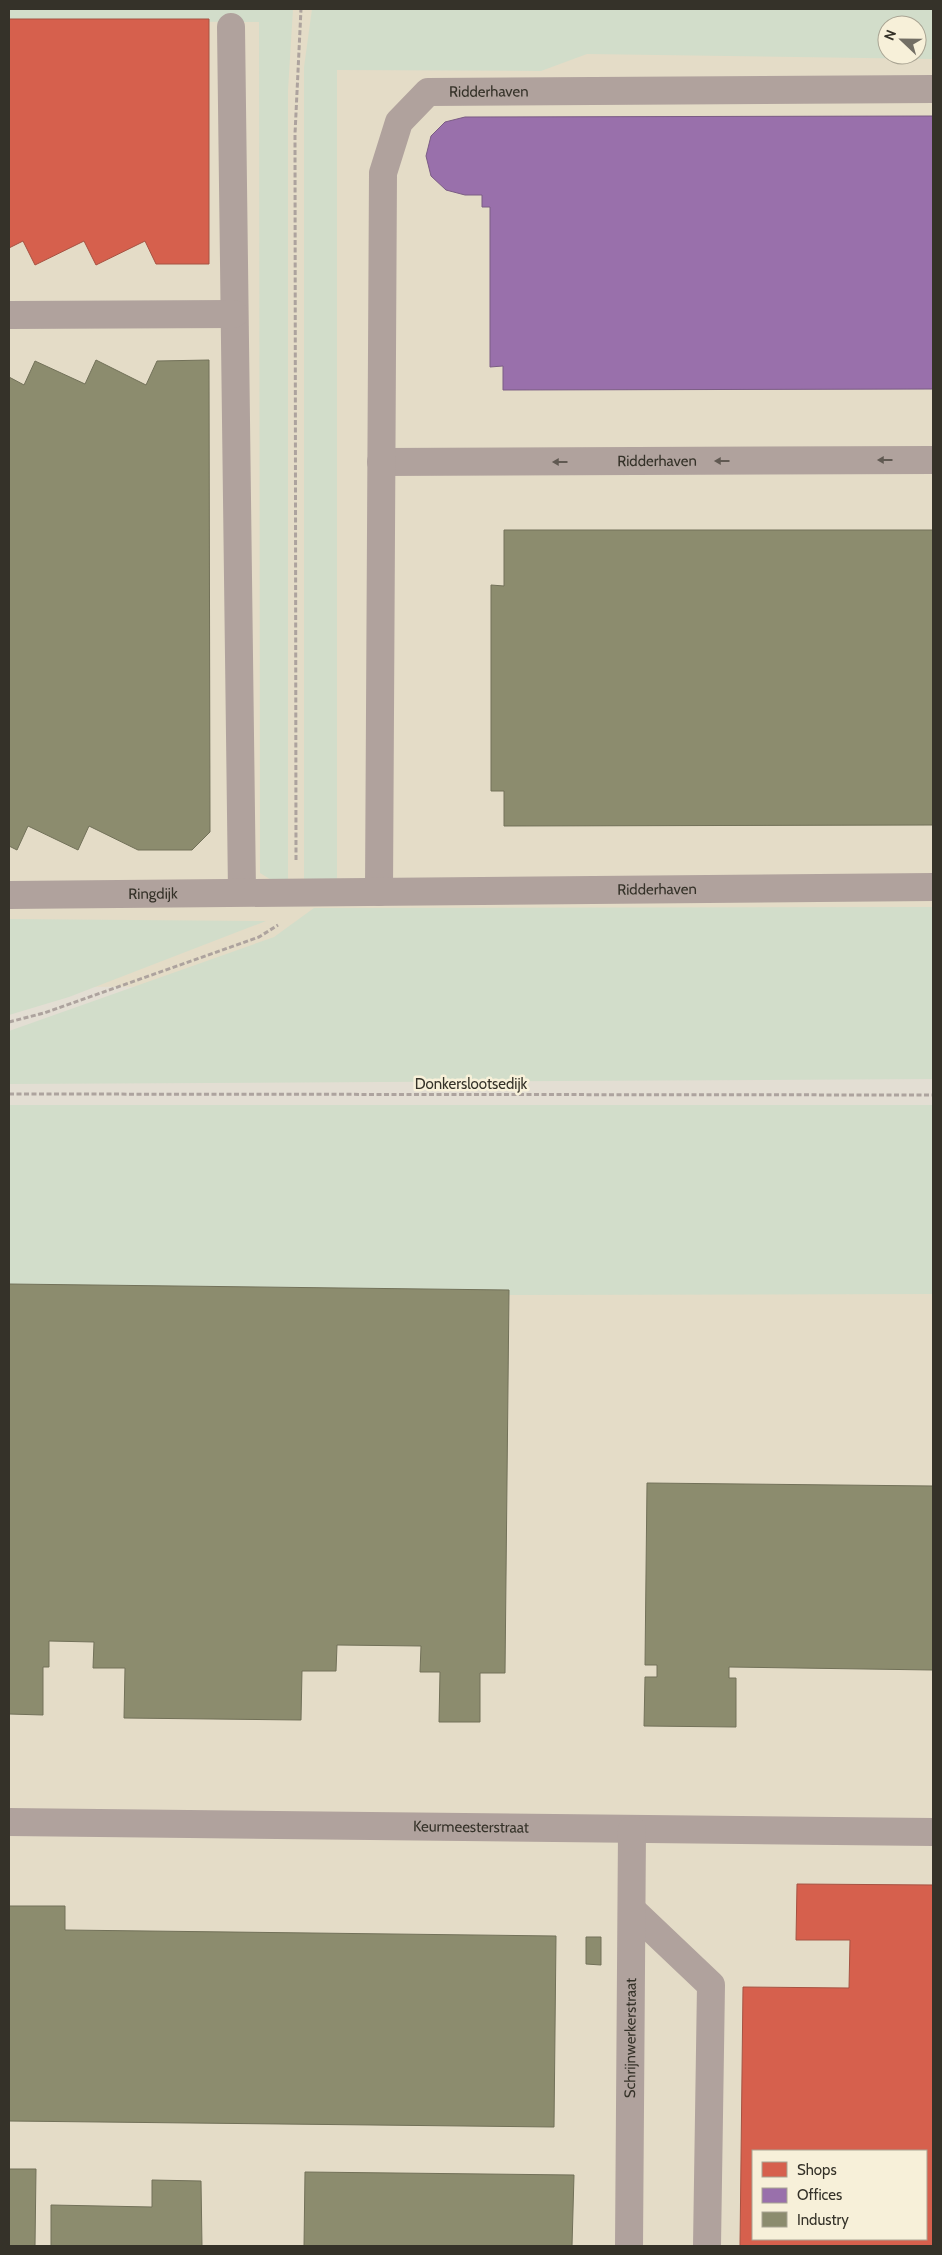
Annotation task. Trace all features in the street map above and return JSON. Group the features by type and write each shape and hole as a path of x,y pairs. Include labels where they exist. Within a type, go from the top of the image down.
{"street":[{"path":"231,27 242,892"},
{"name":"Ridderhaven","path":"379,892 382,173 399,122 428,92 933,89"},
{"path":"9,315 234,314"},
{"name":"Ridderhaven","path":"381,462 933,460"},
{"name":"Ridderhaven","path":"296,892 933,887"},
{"name":"Ringdijk","path":"9,895 296,892"},
{"name":"Keurmeesterstraat","path":"9,1822 933,1832"},
{"name":"Schrijnwerkerstraat","path":"629,2246 632,1830"},
{"path":"632,1910 711,1985 707,2246"}],"path":[{"name":"Donkerslootsedijk","path":"9,1094 933,1095"}],"shaded area":[{"path":"9,9 933,9 933,985 9,987"},
{"path":"9,1186 933,1192 933,2246 9,2246"}],"green space":[{"path":"9,9 293,9 288,90 288,880 273,881 260,873 259,22 9,21"},
{"path":"312,9 933,9 933,59 927,59 927,15 877,15 877,58 587,54 541,71 337,70 337,880 304,880 304,67"},
{"path":"933,907 933,1079 9,1084 9,1031 274,937 314,908"},
{"path":"9,919 266,921 69,997 9,1015"},
{"path":"9,1105 933,1105 933,1294 507,1295 506,1292 9,1285"}],"building: Shops":[{"path":"9,19 209,19 209,264 156,264 145,241 96,265 84,241 35,265 23,241 9,248"},
{"path":"797,1884 933,1885 933,2246 740,2246 743,1987 849,1988 850,1940 796,1940"}],"building: Offices":[{"path":"933,116 933,389 503,390 503,366 490,367 490,207 482,207 482,195 465,195 446,190 431,176 426,156 431,136 445,122 465,117"}],"building: Industry":[{"path":"96,360 146,385 157,361 209,360 210,832 192,850 138,850 89,826 78,850 28,826 17,850 9,846 9,377 24,385 35,361 85,384"},
{"path":"504,530 933,530 933,825 504,826 504,791 491,791 491,585 504,586"},
{"path":"9,1284 509,1290 505,1673 480,1673 480,1722 439,1722 440,1672 420,1672 421,1646 337,1645 336,1671 302,1671 301,1720 124,1718 125,1668 93,1668 94,1642 49,1641 49,1667 43,1667 43,1715 9,1714"},
{"path":"647,1483 933,1486 933,1670 729,1667 729,1678 736,1678 736,1727 644,1726 645,1677 657,1677 657,1665 645,1665"},
{"path":"9,1906 65,1906 65,1930 556,1936 554,2127 9,2121"},
{"path":"586,1937 601,1937 601,1965 586,1964"},
{"path":"9,2169 36,2169 35,2246 9,2246"},
{"path":"305,2172 574,2175 572,2246 304,2246"},
{"path":"152,2180 201,2181 202,2246 51,2246 51,2205 152,2207"}]}
